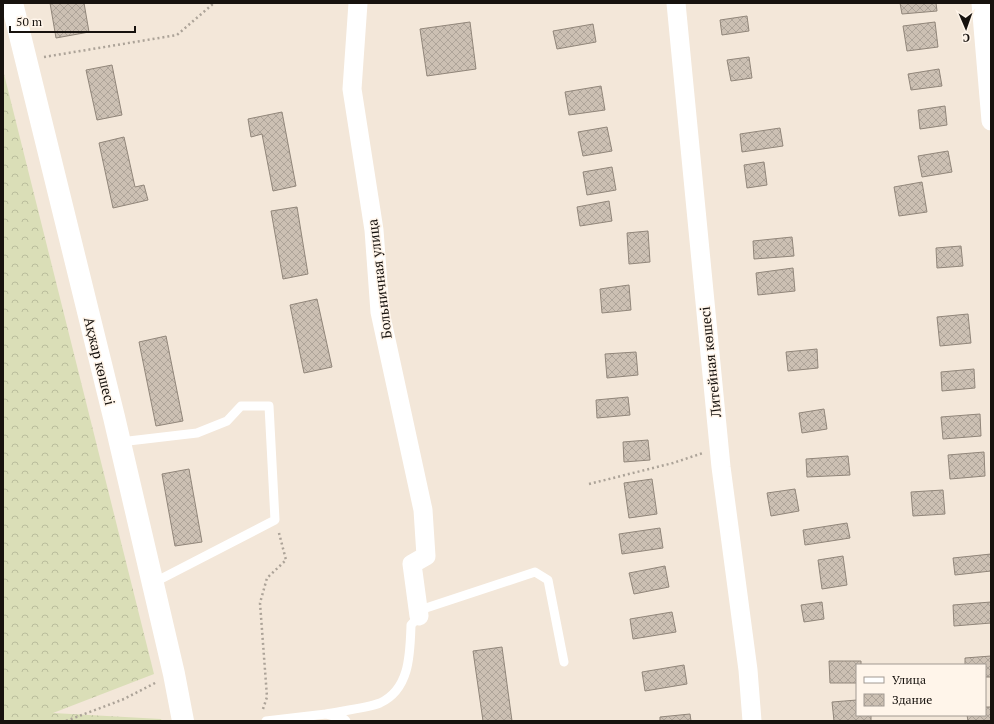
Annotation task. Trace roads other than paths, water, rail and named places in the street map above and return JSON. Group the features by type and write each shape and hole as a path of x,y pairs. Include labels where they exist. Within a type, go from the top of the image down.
{"street":[{"name":"Ақжар көшесі","path":"12,3 120,442 174,674 183,721"},
{"name":"Больничная улица","path":"358,3 352,89 374,230 380,312 423,510 426,556 412,564 419,616"},
{"name":"Литейная көшесі","path":"676,3 719,448 748,670 752,721"},
{"path":"981,3 991,121"}],"lane":[{"path":"120,442 198,433 227,421 241,406 269,406 275,520 153,583"},
{"path":"264,718 326,714 380,702 401,687 410,656 411,625 426,608 535,572 548,580 564,662"},
{"path":"326,714 344,719 346,721"}]}
